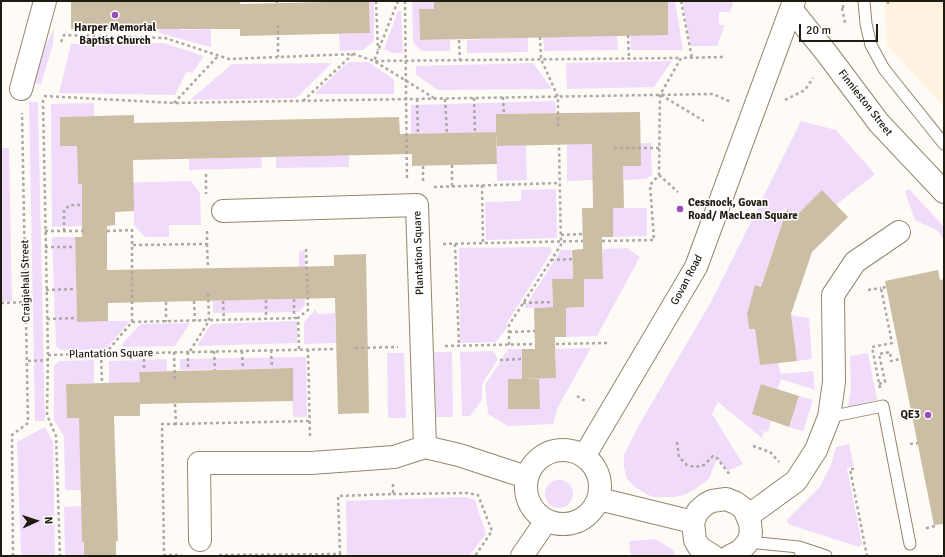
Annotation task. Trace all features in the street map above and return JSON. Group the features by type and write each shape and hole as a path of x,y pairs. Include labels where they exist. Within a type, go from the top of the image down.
{"street":[{"path":"21,89 46,1"},
{"name":"Finnieston Street","path":"793,6 879,123 944,192"},
{"name":"Govan Road","path":"585,455 696,267 793,6"},
{"name":"Plantation Square","path":"214,204 408,196 417,205 425,447"},
{"path":"748,516 796,481 816,450 830,417 834,382 833,294 856,262 899,232"},
{"path":"200,540 199,463 311,463 394,457 425,447 459,454 526,477"},
{"path":"565,448 585,455 595,465 601,483 599,499 589,515 565,525 546,521 532,509 525,489 526,477 541,456 565,448"},
{"path":"599,499 693,522"},
{"path":"713,556 699,547 695,540 693,522 698,511 706,504 712,501 728,500 736,503 748,516 751,533 748,542 740,551 730,556"},
{"path":"522,556 546,521"}],"lane":[{"path":"864,1 866,24 871,45 884,69 944,144"},
{"path":"830,417 883,406 910,544"},
{"path":"748,542 826,556"}],"path":[{"path":"376,1 378,53"},
{"path":"374,61 398,1"},
{"path":"404,1 408,196 424,187 423,166"},
{"path":"681,1 692,58"},
{"path":"278,25 278,57"},
{"path":"59,49 64,35 165,38 229,59 354,54 374,61 434,99"},
{"path":"628,36 628,59"},
{"path":"540,37 541,60 558,97 558,127"},
{"path":"459,40 460,61"},
{"path":"303,101 354,54"},
{"path":"174,103 219,56"},
{"path":"374,61 724,57"},
{"path":"602,241 654,240 650,185 659,175 660,95 681,58"},
{"name":"Craigiehall Street","path":"13,556 12,435 28,423 27,302 21,89"},
{"path":"45,89 43,96 48,355 47,415 56,436 60,556"},
{"path":"43,96 174,103 713,94"},
{"path":"660,95 704,121"},
{"path":"445,98 447,133"},
{"path":"474,98 475,132"},
{"path":"503,98 504,114"},
{"path":"417,99 418,134"},
{"path":"510,345 509,324 561,245 559,144"},
{"path":"614,148 659,148"},
{"path":"452,165 452,186"},
{"path":"206,174 214,204"},
{"path":"659,175 678,192"},
{"path":"431,187 560,183"},
{"path":"482,185 483,243"},
{"path":"64,231 64,210 70,205 82,204"},
{"path":"207,228 208,268"},
{"path":"105,354 132,322 132,230 107,231"},
{"path":"45,231 87,231"},
{"path":"561,235 582,234"},
{"path":"418,244 583,241"},
{"path":"132,248 132,245 207,244"},
{"path":"455,244 459,346"},
{"path":"132,322 296,318 308,310 306,246"},
{"path":"45,247 75,247"},
{"path":"551,260 572,259"},
{"path":"868,290 886,287"},
{"path":"881,288 892,343 872,347 883,406"},
{"path":"46,290 76,289"},
{"path":"188,370 189,352 209,321 208,291"},
{"path":"294,299 300,349"},
{"path":"266,300 266,319"},
{"path":"194,301 195,321"},
{"path":"223,301 224,320"},
{"path":"1,303 27,302"},
{"path":"166,302 166,322"},
{"path":"523,303 552,302"},
{"path":"47,319 77,318"},
{"path":"509,332 535,331"},
{"path":"556,344 607,343"},
{"path":"355,348 535,344"},
{"path":"308,349 311,463"},
{"name":"Plantation Square","path":"48,355 336,349"},
{"path":"271,350 272,368"},
{"path":"214,351 215,370"},
{"path":"242,351 243,369"},
{"path":"174,352 175,382"},
{"path":"878,384 885,382 879,354 890,352 891,361 900,360"},
{"path":"144,353 144,372"},
{"path":"101,354 102,383"},
{"path":"500,360 522,359"},
{"path":"28,361 48,360"},
{"path":"175,404 176,424 310,421"},
{"path":"677,442 679,457 687,464 700,466 708,463 713,456 717,458 734,480 728,500"},
{"path":"753,446 770,452 796,481"},
{"path":"393,494 394,457"},
{"path":"854,469 850,469 868,556"},
{"path":"340,554 338,496 467,493 478,495 492,531 475,556"},
{"path":"388,494 388,499"}],"shaded area":[{"path":"159,1 180,1 181,30 211,29 211,47 159,33"},
{"path":"369,1 374,1 374,41 363,50 340,51 339,34 370,33"},
{"path":"412,1 446,2 446,9 419,10 420,40 450,40 450,51 421,51 413,42"},
{"path":"668,1 675,1 683,50 631,50 630,35 668,35"},
{"path":"682,1 734,1 730,12 719,12 719,25 725,25 717,46 691,46"},
{"path":"885,1 944,1 944,107 887,45"},
{"path":"398,11 401,11 403,53 392,53 384,49"},
{"path":"54,28 53,44 41,84 28,83"},
{"path":"617,36 618,50 544,51 543,37"},
{"path":"528,37 528,52 467,53 467,40"},
{"path":"163,43 204,56 192,73 187,71 175,95 59,93 71,44"},
{"path":"672,61 654,87 567,89 566,63"},
{"path":"348,62 369,62 394,80 394,94 314,94"},
{"path":"332,63 296,98 190,100 232,64"},
{"path":"533,63 552,89 438,90 416,75 416,66"},
{"path":"555,101 556,113 496,114 496,132 411,134 411,105"},
{"path":"29,102 38,102 45,421 35,421"},
{"path":"94,103 94,116 60,117 60,146 77,146 78,184 93,184 82,226 52,227 51,104"},
{"path":"801,121 836,130 875,174 836,205 822,191 795,217 786,208 778,215 803,241 773,250 761,287 777,310 747,314 749,329 755,329 760,365 778,363 781,374 813,371 815,390 781,379 778,389 762,384 752,414 771,421 768,432 764,431 762,438 718,402 712,414 743,464 728,471 717,459 709,479 697,488 684,495 673,497 652,497 636,488 627,479 624,468 624,455 639,425 711,302"},
{"path":"651,143 652,175 646,179 623,180 623,151 614,144"},
{"path":"567,144 600,144 593,180 567,181"},
{"path":"526,145 527,180 497,181 496,146"},
{"path":"1,148 9,148 12,301 1,301"},
{"path":"349,155 349,167 276,168 276,157"},
{"path":"261,157 262,168 189,170 189,159"},
{"path":"191,181 200,193 201,225 169,225 169,237 145,237 134,225 133,195 114,183"},
{"path":"556,189 557,238 486,240 485,202 521,201 521,190"},
{"path":"909,189 944,227 944,241 938,231 915,220 905,192"},
{"path":"613,208 647,208 647,236 613,237"},
{"path":"52,237 75,237 77,321 130,321 106,349 61,350 56,346"},
{"path":"550,247 552,251 507,323 506,329 496,342 460,343 459,248"},
{"path":"627,248 640,257 597,336 566,337 566,308 584,307 584,279 603,279 603,249"},
{"path":"305,250 305,305 299,312 213,313 213,300 299,299 299,251"},
{"path":"561,250 571,250 573,279 552,280 553,307 524,308"},
{"path":"316,309 317,314 335,313 336,343 304,344 304,322"},
{"path":"791,315 809,318 812,359 797,361"},
{"path":"297,321 297,343 197,346 211,324"},
{"path":"190,323 175,346 123,347 123,343 141,324"},
{"path":"591,348 558,407 553,424 508,426 488,414 485,385 508,349 522,349 522,379 508,379 509,409 539,409 539,378 556,378 556,349"},
{"path":"493,351 498,359 482,384 482,400 470,416 462,416 460,352"},
{"path":"434,352 452,352 453,417 436,417"},
{"path":"387,353 404,353 406,418 388,418"},
{"path":"868,353 877,400 848,407 851,390 850,356"},
{"path":"306,357 307,417 293,417 292,368 180,370 180,359"},
{"path":"167,359 167,371 140,372 140,382 109,383 109,361"},
{"path":"94,360 94,383 66,384 67,418 95,417 81,490 65,490 64,436 54,420 54,366 59,361"},
{"path":"799,396 813,400 803,431 789,427"},
{"path":"45,427 53,442 55,556 21,556 17,442"},
{"path":"849,444 854,466 847,468 862,544 859,547 788,524 787,520 819,488 831,465 836,447"},
{"path":"559,480 569,484 573,494 569,504 559,508 549,504 545,494 549,484"},
{"path":"465,497 475,500 486,534 469,556 347,556 346,501"},
{"path":"82,506 84,556 65,556 64,507"},
{"path":"655,539 672,549 676,556 631,556 629,541"}],"building":[{"path":"71,1 240,1 240,4 369,1 370,33 240,36 240,29 71,29"},
{"path":"434,1 668,1 668,35 420,40 419,9 434,9"},
{"path":"640,112 641,166 623,166 624,208 613,208 613,237 602,237 603,279 584,279 584,307 566,308 566,337 555,337 556,378 524,379 539,379 540,409 508,409 508,379 522,379 522,349 535,349 534,308 553,307 552,279 573,279 572,250 583,249 582,208 593,208 592,144 496,146 496,114"},
{"path":"134,115 134,123 399,117 400,134 496,132 497,164 412,166 412,154 133,160 134,211 115,212 115,225 107,226 107,270 334,266 334,255 366,254 369,413 338,414 335,298 108,303 108,321 77,322 75,237 82,237 82,184 78,184 77,146 60,146 60,117"},
{"path":"822,190 848,217 812,252 791,314 797,361 760,365 755,329 749,329 747,314 755,285 761,287 787,209 795,217"},
{"name":"QE3","path":"938,270 940,280 944,279 944,524 934,525 885,281"},
{"path":"293,368 293,401 140,404 140,416 114,416 118,541 116,541 116,556 84,556 84,542 82,542 79,418 67,418 66,384 140,382 139,372"},
{"path":"761,384 799,396 789,427 752,414"}],"place":[{"name":"Harper Memorial Baptist Church","path":"115,15"},
{"name":"Cessnock, Govan Road/ MacLean Square","path":"680,209"},
{"name":"QE3","path":"928,415"}]}
